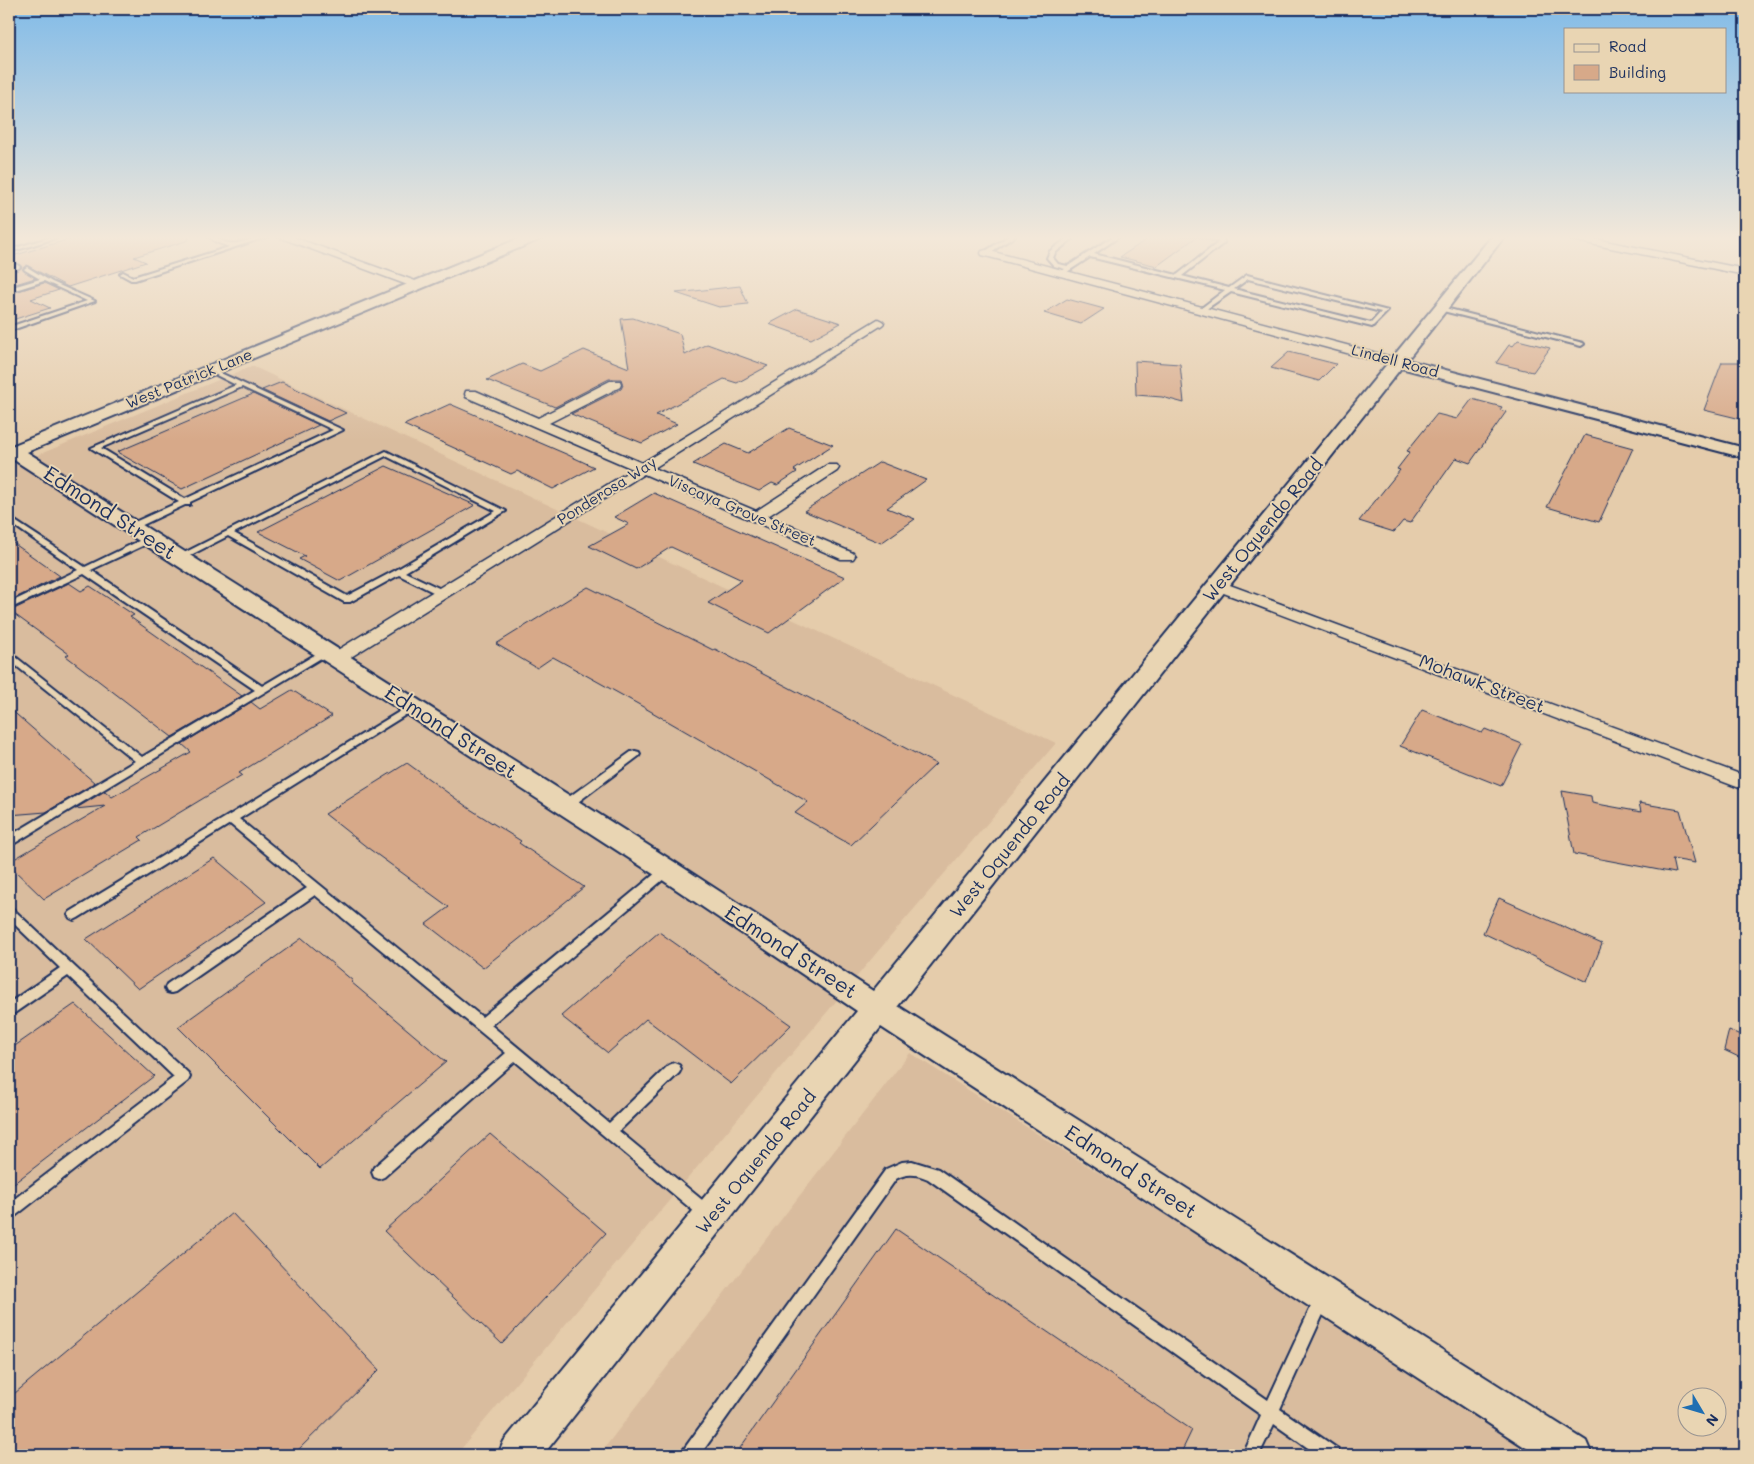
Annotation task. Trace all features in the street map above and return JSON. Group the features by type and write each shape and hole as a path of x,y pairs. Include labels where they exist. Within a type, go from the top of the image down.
{"street":[{"name":"West Patrick Lane","path":"10,451 370,304"},
{"name":"Lindell Road","path":"1182,304 1745,453"},
{"name":"West Oquendo Road","path":"518,1455 879,1010 1445,304"},
{"name":"Ponderosa Way","path":"331,655 442,593 878,322"},
{"path":"538,423 615,384"},
{"name":"Viscaya Grove Street","path":"471,394 848,556"},
{"name":"Edmond Street","path":"10,451 566,805 879,1010 1572,1455"},
{"path":"757,517 832,468"},
{"name":"Mohawk Street","path":"1219,586 1745,783"}],"lane":[{"path":"9,329 82,304"},
{"path":"1202,310 1210,304"},
{"path":"1288,304 1372,325 1385,311 1358,304"},
{"path":"1441,309 1581,344"},
{"path":"9,606 86,569 187,503 339,430 210,370"},
{"path":"187,503 95,448 242,385"},
{"path":"178,558 386,453 502,511 399,572 347,600 228,533"},
{"path":"9,519 86,569 262,690"},
{"path":"399,572 442,593"},
{"path":"9,838 11,840 262,690 331,655"},
{"path":"9,656 142,762"},
{"path":"74,915 412,707"},
{"path":"566,805 635,754"},
{"path":"231,819 711,1216"},
{"path":"482,1025 667,870"},
{"path":"171,988 316,888"},
{"path":"9,912 183,1077 9,1212"},
{"path":"9,1010 69,969"},
{"path":"379,1172 515,1053"},
{"path":"610,1131 674,1069"},
{"path":"690,1455 891,1174 902,1167 920,1169 933,1174 1332,1455"},
{"path":"1251,1455 1324,1295"}],"shaded area":[{"path":"252,366 1056,743 879,950 456,1455 9,1455 9,467"},
{"path":"910,1053 1544,1455 599,1455"}],"building":[{"path":"9,304 42,304 50,308 9,321"},
{"path":"711,304 745,304 719,307"},
{"path":"1058,304 1087,304 1104,309 1081,324 1044,313"},
{"path":"797,309 841,323 811,339 769,324"},
{"path":"633,318 680,334 685,355 707,344 768,366 737,383 724,379 656,415 677,424 642,443 571,414 621,389 623,385 621,379 609,379 555,407 487,380 522,364 540,371 584,350 629,368 621,319"},
{"path":"1518,340 1550,348 1533,372 1496,363 1509,345 1513,346"},
{"path":"1289,352 1336,364 1319,381 1271,368"},
{"path":"1135,361 1180,364 1184,403 1162,397 1136,395"},
{"path":"1722,362 1745,362 1745,420 1704,410"},
{"path":"282,382 346,413 328,421 262,390"},
{"path":"253,394 319,425 182,489 117,452"},
{"path":"1472,399 1502,407 1500,410 1506,412 1470,463 1456,458 1410,523 1403,521 1394,532 1359,521 1400,470 1397,469 1410,452 1407,451 1437,414 1457,419"},
{"path":"450,404 594,467 553,489 517,471 511,474 404,425"},
{"path":"789,428 833,445 794,470 797,472 777,485 772,483 759,491 693,464 726,444 748,453"},
{"path":"1585,435 1633,448 1599,522 1547,507"},
{"path":"880,462 926,480 887,508 915,519 881,543 804,511"},
{"path":"386,466 475,505 340,581 299,559 305,556 258,532"},
{"path":"654,493 845,577 769,633 708,603 742,580 671,547 636,569 589,546 629,524 614,517"},
{"path":"9,540 60,576 9,601"},
{"path":"69,583 81,591 90,586 134,615 130,617 242,696 172,737 66,656 69,654 10,611"},
{"path":"588,587 713,650 715,649 936,764 851,845 795,813 808,802 638,704 553,657 537,668 496,644"},
{"path":"292,690 332,716 239,773 242,775 139,837 142,840 44,899 9,865 9,862 105,806 75,809 105,791 112,797 191,752 182,744 251,702 260,709"},
{"path":"9,708 95,783 46,812 9,815"},
{"path":"1422,710 1482,733 1485,729 1522,744 1501,786 1400,746"},
{"path":"407,763 470,809 521,841 519,843 584,887 483,968 426,924 449,907 325,814"},
{"path":"1562,791 1591,796 1592,803 1641,812 1639,803 1680,810 1695,863 1672,859 1675,873 1574,854"},
{"path":"214,858 266,902 138,989 86,939"},
{"path":"1499,898 1602,944 1587,982 1483,933"},
{"path":"659,932 791,1025 731,1084 646,1019 608,1053 561,1016"},
{"path":"302,938 446,1062 320,1169 178,1027"},
{"path":"75,1004 154,1076 9,1187 9,1050"},
{"path":"1729,1030 1745,1037 1745,1060 1724,1050"},
{"path":"490,1134 606,1233 502,1344 384,1231"},
{"path":"232,1213 379,1370 293,1455 9,1455 9,1398"},
{"path":"896,1229 1192,1430 1180,1455 735,1455"}]}
